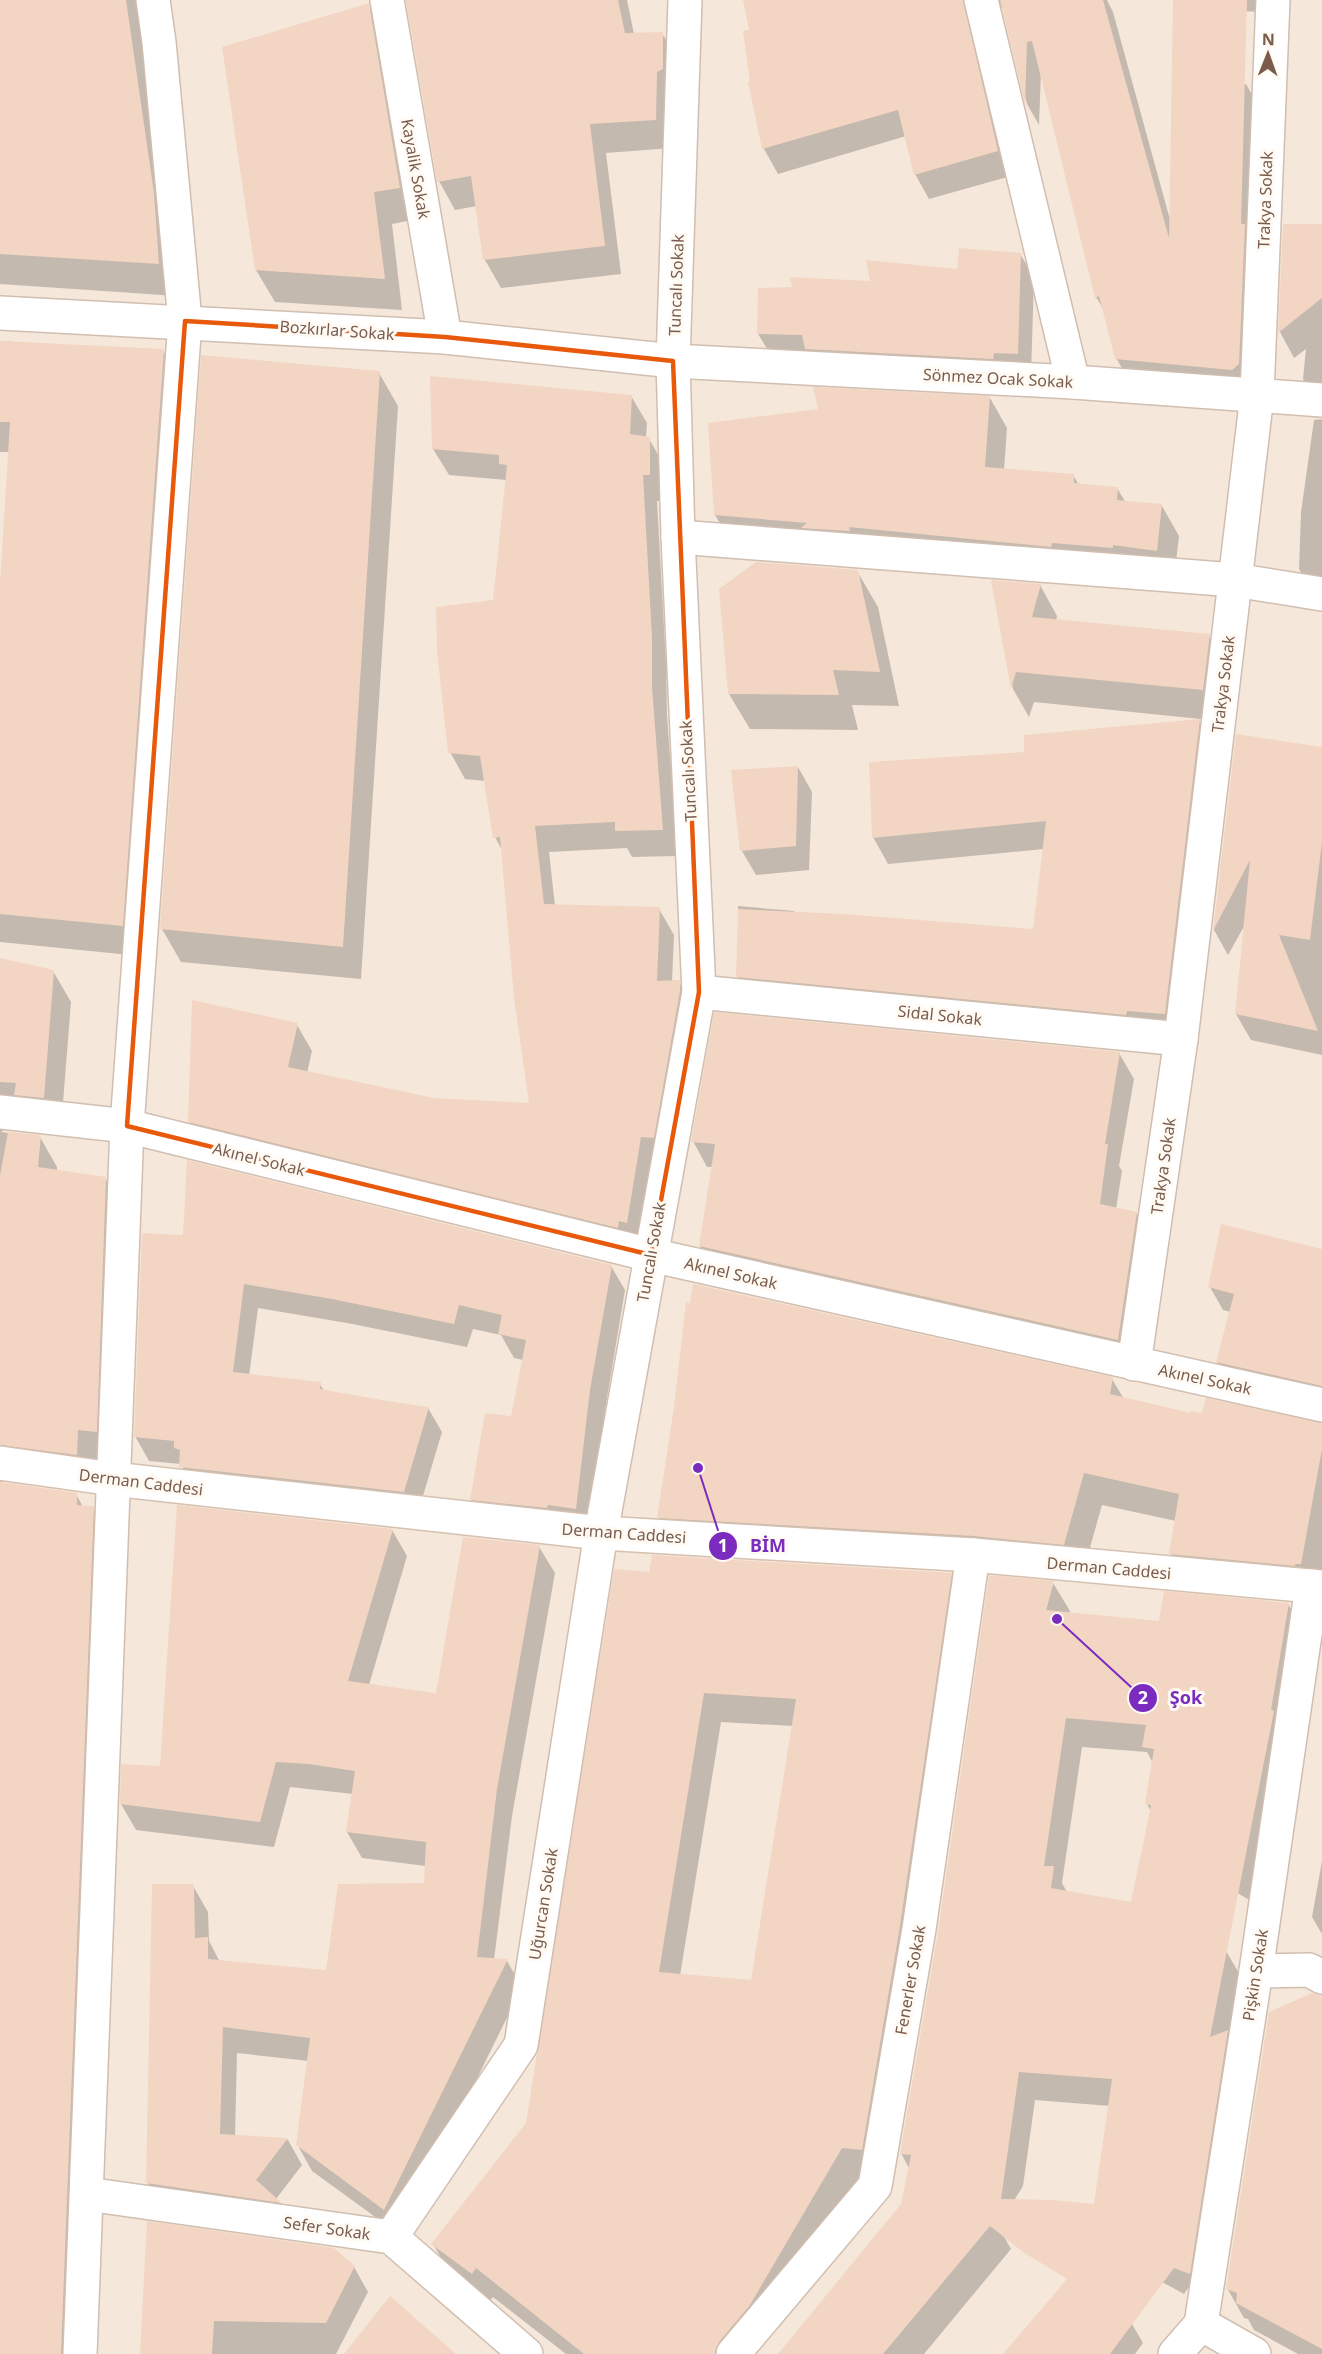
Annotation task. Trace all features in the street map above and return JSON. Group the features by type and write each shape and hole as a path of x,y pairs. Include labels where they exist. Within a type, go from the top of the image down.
{"street":[{"path":"80,2354 127,1126 185,321 159,42 153,0"},
{"name":"Kayalik Sokak","path":"387,0 445,337"},
{"name":"Tuncalı Sokak","path":"601,1533 699,992 678,537 673,362 685,0"},
{"path":"981,0 1073,382"},
{"name":"Trakya Sokak","path":"1134,1364 1181,1039 1257,395 1273,0"},
{"name":"Bozkırlar Sokak","path":"0,313 185,321 445,337 673,362"},
{"name":"Sönmez Ocak Sokak","path":"673,362 1073,382 1322,400"},
{"path":"678,537 1235,580 1322,594"},
{"name":"Sidal Sokak","path":"699,992 1181,1039"},
{"name":"Akınel Sokak","path":"0,1112 127,1126 651,1255 1322,1405"},
{"name":"Derman Caddesi","path":"0,1463 113,1479 601,1533 973,1555 1317,1587"},
{"name":"Uğurcan Sokak","path":"391,2237 521,2045 601,1533"},
{"name":"Fenerler Sokak","path":"733,2354 875,2186 919,1929 973,1555"},
{"name":"Pişkin Sokak","path":"1201,2324 1317,1587"},
{"path":"1256,1971 1309,1970 1322,1977"},
{"name":"Sefer Sokak","path":"87,2194 391,2237 526,2354"},
{"path":"1174,2354 1201,2324 1254,2354"}],"highlighted area":[{"path":"185,321 445,337 673,361 699,992 651,1255 127,1126"}],"shaded area":[{"path":"0,0 1322,0 1322,2354 0,2354"}],"building":[{"path":"0,0 126,0 154,193 159,264 0,254"},
{"path":"406,0 618,0 625,33 663,32 663,69 657,72 656,120 590,124 605,246 483,260 471,176 437,182"},
{"path":"743,0 963,0 998,151 914,175 898,110 762,149 748,82 750,82 743,31 749,30"},
{"path":"1000,0 1103,0 1169,238 1173,0 1247,0 1241,224 1245,224 1239,364 1232,370 1115,359 1099,296 1095,298 1032,41 1027,42 1025,104"},
{"path":"369,3 400,188 374,192 385,279 255,270 222,47"},
{"path":"1283,224 1322,224 1322,298 1278,333"},
{"path":"959,248 1021,253 1018,354 994,353 993,359 805,349 802,335 757,334 758,288 792,287 790,277 870,281 866,260 957,269"},
{"path":"0,341 164,349 123,926 0,914 0,582 10,422 0,422"},
{"path":"201,355 380,371 343,947 160,929"},
{"path":"430,376 632,395 630,434 650,437 650,475 643,475 652,637 652,687 663,830 615,831 615,822 535,826 544,904 660,907 657,981 680,980 654,1138 641,1137 627,1223 619,1221 618,1228 188,1122 192,1000 298,1023 288,1067 434,1098 529,1103 514,998 500,837 493,838 480,756 448,753 437,651 436,607 493,600 507,465 499,464 499,455 432,449"},
{"path":"813,387 990,396 985,467 1074,474 1074,483 1118,487 1117,500 1162,504 1157,551 1113,545 1113,548 1052,543 1051,547 849,527 850,531 801,528 807,523 714,515 708,423 818,409"},
{"path":"756,562 858,570 880,672 833,670 839,695 728,694 719,589"},
{"path":"991,580 1041,584 1032,617 1210,634 1203,690 1016,672 1011,689"},
{"path":"1200,719 1165,1014 1127,1011 1126,1015 736,977 738,909 844,914 1033,929 1046,821 872,838 869,762 1024,752 1024,735"},
{"path":"1236,734 1322,747 1322,842 1310,940 1279,935 1318,1031 1235,1014 1250,860 1213,931"},
{"path":"798,766 796,846 740,851 731,770"},
{"path":"0,958 54,970 44,1098 14,1095 16,1083 0,1082"},
{"path":"714,1012 1120,1052 1105,1144 1108,1144 1100,1204 1137,1212 1118,1340 699,1246 715,1144 691,1142"},
{"path":"8,1132 41,1135 38,1167 106,1177 97,1432 78,1430 77,1455 0,1445 0,1176"},
{"path":"187,1160 612,1265 590,1390 576,1509 470,1500 485,1413 511,1416 526,1340 498,1334 502,1315 459,1305 454,1324 244,1284 233,1372 321,1382 320,1389 429,1407 404,1492 179,1467 180,1450 174,1448 174,1441 134,1437 142,1233 183,1235"},
{"path":"1221,1224 1322,1249 1322,1386 1216,1362 1234,1294 1208,1287"},
{"path":"693,1284 1113,1377 1110,1394 1191,1413 1191,1411 1202,1413 1206,1398 1322,1423 1322,1449 1301,1564 1295,1564 1295,1566 1169,1554 1179,1494 1084,1473 1064,1545 974,1536 657,1518 674,1407 686,1302 690,1303"},
{"path":"0,1482 77,1493 77,1505 94,1506 61,2354 0,2354"},
{"path":"177,1505 393,1529 348,1681 436,1693 463,1537 540,1545 497,1789 477,1957 508,1959 384,2210 296,2145 310,2038 223,2027 220,2134 288,2138 256,2180 282,2203 146,2183 152,1884 194,1884 195,1938 208,1937 208,1959 326,1970 338,1884 424,1883 426,1842 346,1832 355,1771 309,1764 276,1762 260,1822 120,1804 121,1764 160,1766"},
{"path":"652,1555 952,1573 900,1926 862,2150 842,2148 750,2305 719,2342 715,2354 584,2354 476,2268 472,2274 431,2244 526,2123 614,1569 649,1572","holes":["704,1693 796,1699 751,1980 659,1972"]},
{"path":"989,1575 1054,1581 1046,1610 1159,1621 1164,1591 1289,1603 1271,1710 1274,1711 1210,2037 1228,2030 1190,2274 1174,2268 1110,2354 1003,2354 1067,2279 1023,2252 990,2226 883,2354 778,2354 901,2204 911,2155 900,2154 938,1932","holes":["1066,1718 1146,1725 1142,1747 1154,1749 1145,1804 1151,1805 1131,1902 1051,1888 1054,1866 1044,1866","1019,2072 1112,2079 1094,2204 1054,2200 1001,2199"]},
{"path":"1312,1993 1322,1996 1322,2349 1236,2303 1237,2293 1226,2289 1269,2012"},
{"path":"147,2221 334,2248 355,2266 326,2323 214,2321 212,2354 140,2354"},
{"path":"390,2296 456,2354 344,2354"}],"place":[{"name":"BİM","path":"698,1468"},
{"name":"Şok","path":"1057,1619"}]}
